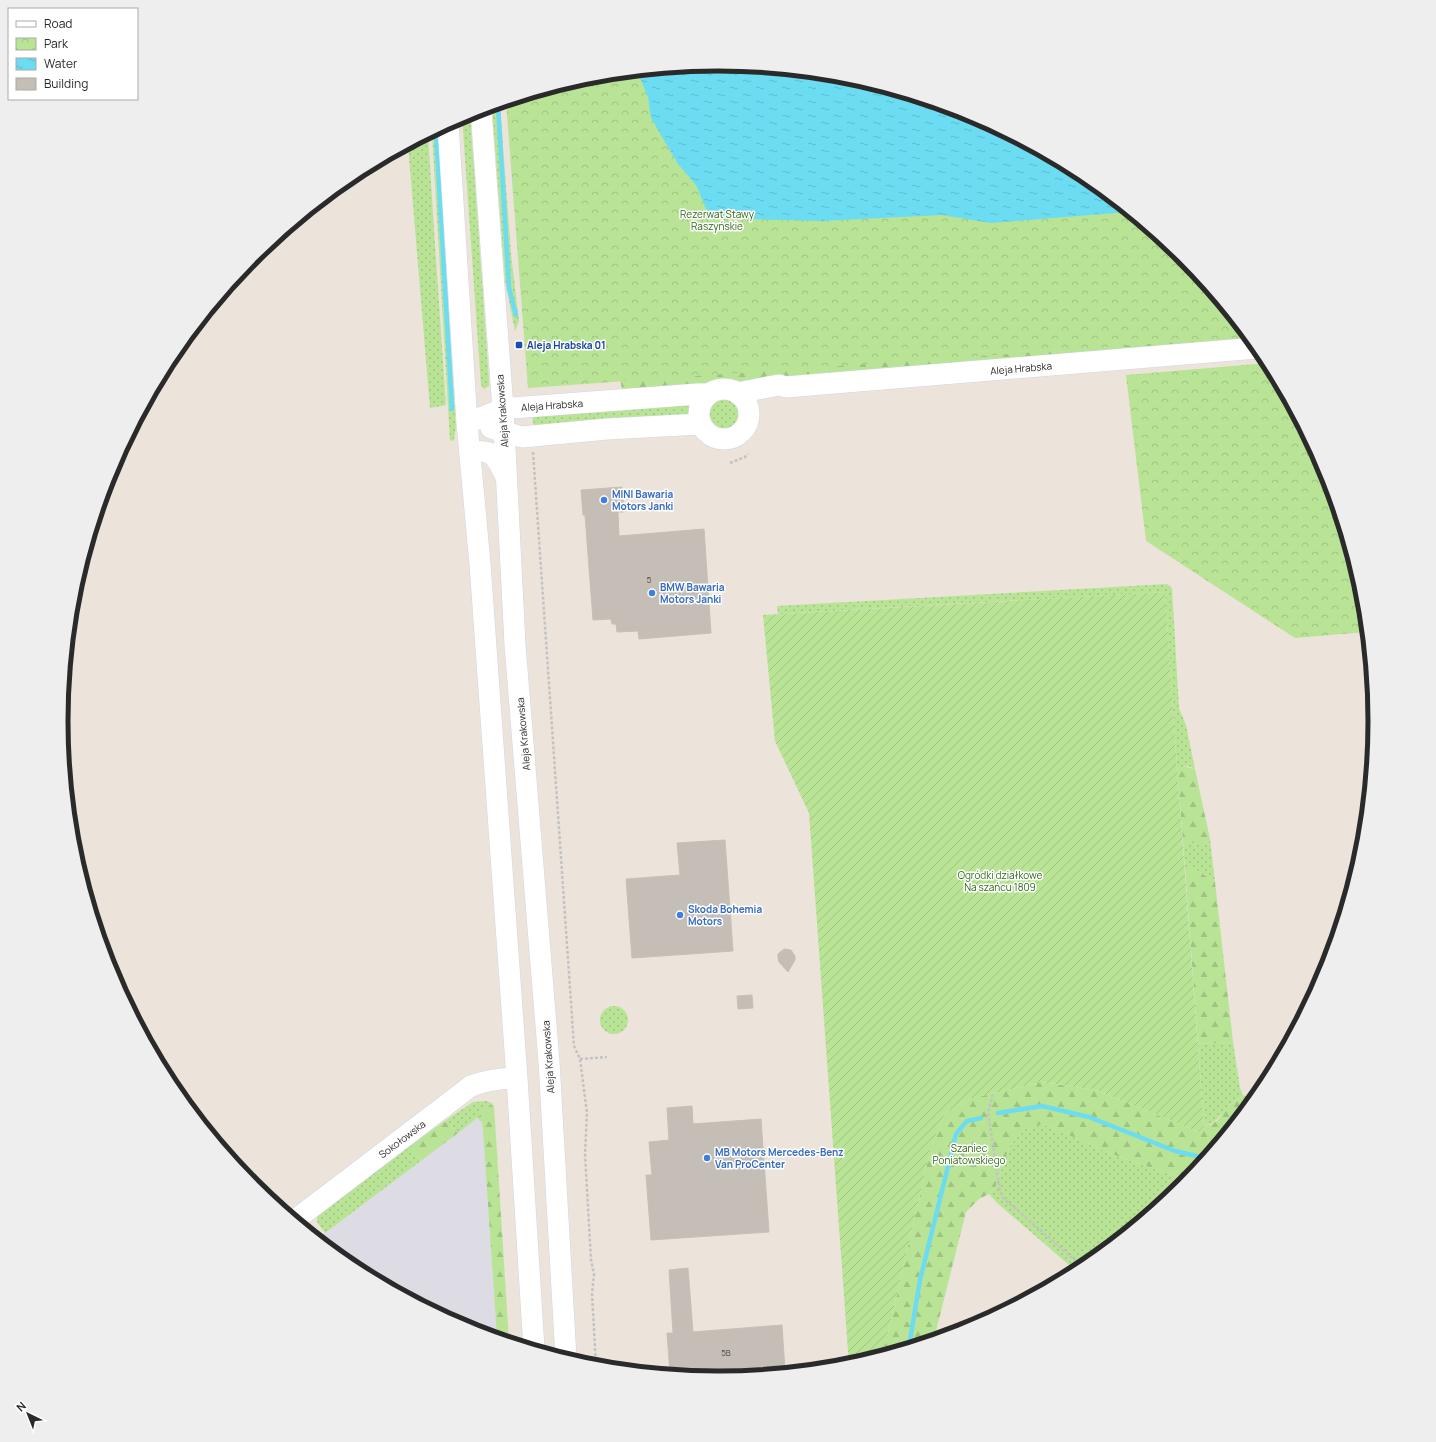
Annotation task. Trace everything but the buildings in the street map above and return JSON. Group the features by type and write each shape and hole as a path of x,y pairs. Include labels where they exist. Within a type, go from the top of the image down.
{"main road":[{"name":"Aleja Krakowska","path":"481,115 503,410 515,645 549,1062 566,1353"},
{"path":"448,130 467,423 480,557 517,1078 534,1344"},
{"name":"Aleja Hrabska","path":"737,393 779,385 786,388 1250,349"},
{"name":"Aleja Hrabska","path":"749,414 764,400 786,388"},
{"path":"724,389 737,393 746,402 749,414 748,420 742,431 733,437 726,439 708,433 701,424 700,409 702,403 709,394 717,390 724,389"},
{"name":"Aleja Hrabska","path":"467,423 503,410 709,394"},
{"path":"467,423 522,436 607,429 701,424"},
{"path":"470,454 485,451 491,453 497,458 506,475"},
{"name":"Sokołowska","path":"298,1218 471,1086 496,1078 517,1078"}],"path":[{"path":"533,451 574,1046 580,1059 587,1113 585,1154 591,1260 594,1274 592,1294 596,1360"},
{"path":"730,463 745,457 748,454"},
{"path":"580,1059 607,1057"},
{"path":"993,1094 988,1113 1000,1191 1003,1198 1077,1262"}],"shaded area":[{"path":"477,1118 482,1122 483,1131 497,1332 469,1322 393,1284 321,1236"}],"green space":[{"name":"Rezerwat Stawy Raszyńskie","path":"675,72 761,72 845,83 927,105 967,120 1043,158 1114,205 1147,232 1178,261 1207,292 1242,337 528,388 506,106 591,83"},
{"path":"500,108 511,254 519,321 515,331 505,281 492,111"},
{"path":"470,119 489,380 489,386 484,389 481,385 462,123"},
{"path":"439,134 442,218 456,426 454,440 450,441 432,137"},
{"path":"428,139 446,405 430,408 408,150"},
{"path":"1231,321 1245,342 622,393 620,374"},
{"path":"1260,364 1281,396 1319,472 1334,512 1346,553 1356,594 1361,632 1295,638 1146,541 1126,375"},
{"path":"723,398 732,401 736,405 739,414 736,423 732,427 723,430 714,427 710,423 707,414 710,405 714,401"},
{"path":"698,401 695,418 534,429 532,414"},
{"path":"1167,584 1172,588 1179,708 1186,725 1195,769 1188,766 1177,768 1165,592 778,614 777,606"},
{"name":"Ogródki działkowe Na szańcu 1809","path":"1165,592 1204,1126 1199,1132 1096,1090 1041,1082 969,1099 945,1113 931,1147 884,1349 849,1358 809,813 775,741 763,615"},
{"path":"1183,766 1195,769 1210,839 1201,843 1183,843 1177,768"},
{"path":"1210,839 1215,882 1195,869 1185,869 1183,843 1201,843"},
{"path":"1185,869 1195,869 1215,882 1233,1042 1198,1044"},
{"path":"614,1006 624,1010 628,1020 624,1030 614,1034 604,1030 600,1020 604,1010"},
{"path":"1233,1042 1240,1088 1243,1095 1229,1106 1214,1122 1204,1126 1198,1044"},
{"name":"Szaniec Poniatowskiego","path":"1041,1082 1096,1090 1199,1132 1204,1126 1212,1124 1218,1120 1224,1110 1243,1095 1248,1097 1234,1117 1207,1150 1181,1178 1117,1156 1043,1124 1025,1129 1010,1145 995,1188 989,1194 979,1199 966,1212 935,1334 884,1349 931,1147 945,1113 969,1099"},
{"path":"486,1101 492,1103 477,1118 458,1133 450,1123 443,1122 473,1102"},
{"path":"492,1103 494,1106 509,1337 497,1332 483,1131 482,1122 477,1118"},
{"path":"443,1122 450,1123 458,1133 422,1160 415,1154 411,1145"},
{"path":"1043,1124 1117,1156 1181,1178 1147,1210 1114,1237 1071,1266 997,1203 989,1194 995,1188 1010,1145 1025,1129"},
{"path":"411,1145 415,1154 422,1160 325,1233 317,1222 317,1215"}],"water":[{"path":"675,72 761,72 845,83 886,93 927,105 967,120 1005,138 1043,158 1079,181 1123,212 991,223 942,215 822,221 747,219 730,217 711,220 696,185 678,164 651,118 648,97 640,78 644,76"}],"waterway":[{"path":"498,109 509,288 516,315"},
{"path":"436,136 452,409"},
{"path":"998,1113 1042,1106 1089,1117 1175,1151 1200,1157"},
{"path":"910,1342 920,1280 956,1134 967,1121 981,1118"}],"place":[{"name":"Aleja Hrabska 01","path":"519,345"},
{"name":"MINI Bawaria Motors Janki","path":"604,500"},
{"name":"BMW Bawaria Motors Janki","path":"652,593"},
{"name":"Skoda Bohemia Motors","path":"680,915"},
{"name":"MB Motors Mercedes-Benz Van ProCenter","path":"707,1158"}]}
